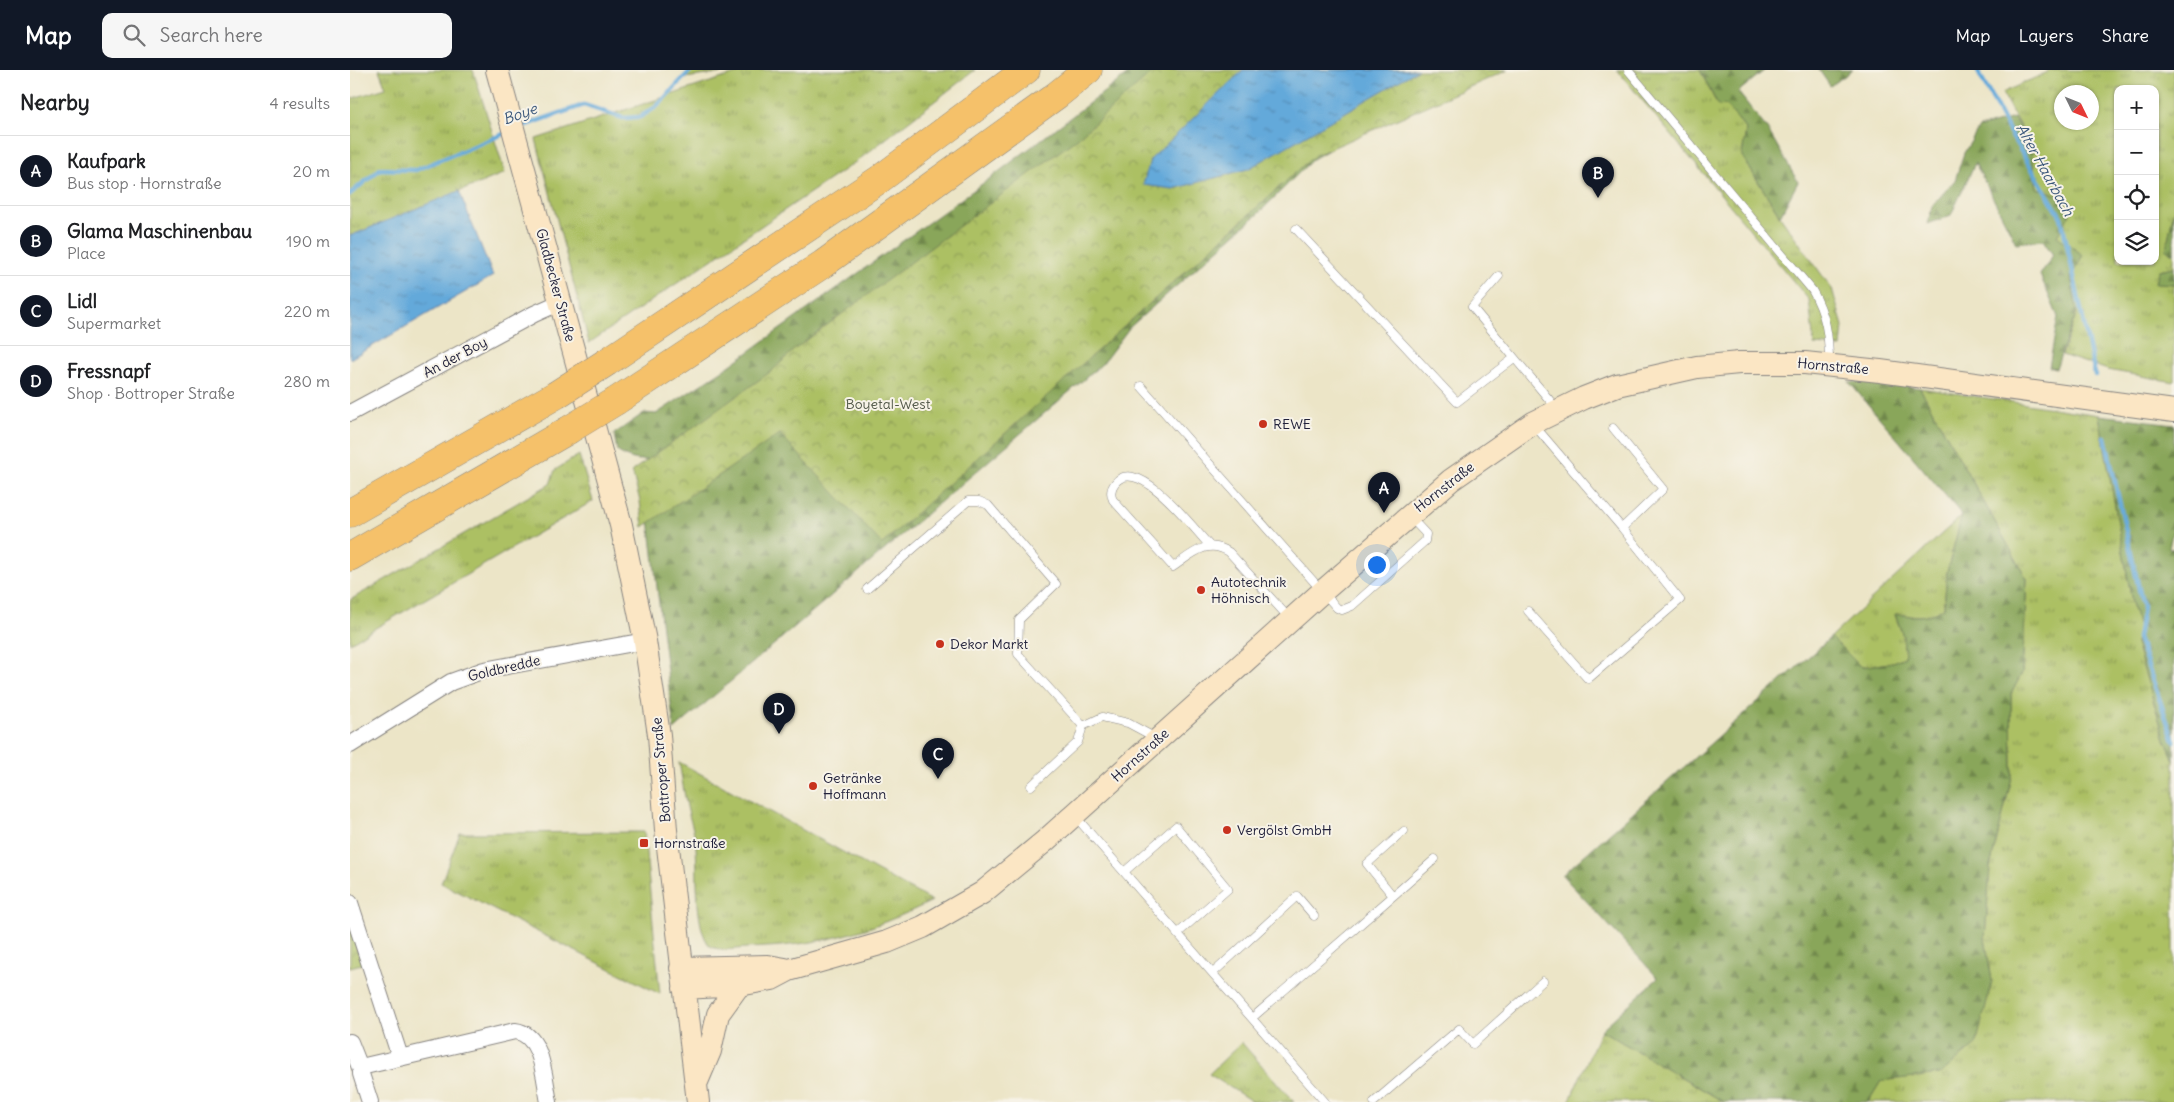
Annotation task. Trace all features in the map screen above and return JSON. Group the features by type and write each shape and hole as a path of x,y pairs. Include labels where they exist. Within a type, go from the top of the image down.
{"highway":[{"path":"350,513 556,395 607,362 880,179 1026,70"},
{"path":"350,556 616,401 823,264 1088,70"}],"street":[{"name":"Gladbecker Straße","path":"497,70 614,501"},
{"name":"An der Boy","path":"350,413 534,314 561,302"},
{"name":"Hornstraße","path":"682,978 739,985 772,979 789,970 879,944 923,927 982,893 1003,878 1290,620 1408,516 1458,475 1533,424 1558,410 1617,385 1652,375 1697,367 1739,363 1829,365 2174,411"},
{"name":"Bottroper Straße","path":"614,501 644,641 659,735 682,978 697,1093"},
{"name":"Goldbredde","path":"350,745 451,682 484,670 644,641"},
{"path":"350,904 400,1057"},
{"name":"Hornstraße","path":"682,978 768,966 789,970"},
{"path":"697,1093 710,1051 718,1014 739,985"},
{"path":"361,1070 365,1066 515,1030 524,1032 533,1040 539,1056 549,1102"},
{"path":"350,1042 361,1070 370,1102"}],"lane":[{"path":"1628,70 1812,290 1822,307 1828,325 1829,365"},
{"path":"1296,229 1458,402 1514,358"},
{"path":"1499,276 1472,308 1558,410"},
{"path":"1141,386 1322,592 1342,610 1352,606 1424,541 1426,534 1408,516"},
{"path":"1528,610 1588,679 1680,600 1622,528 1533,424"},
{"path":"1613,428 1663,489 1622,528"},
{"path":"1209,545 1153,486 1136,476 1125,475 1112,487 1111,496 1113,500 1173,567 1209,545 1220,546 1229,552 1290,620"},
{"path":"867,589 968,501 979,500 988,505 1056,584 1019,620 1018,654 1083,726"},
{"path":"1031,786 1078,742 1083,726 1102,716 1128,723 1158,738"},
{"path":"1074,815 1325,1102"},
{"path":"1124,872 1176,826 1228,889 1177,934"},
{"path":"1393,896 1367,864 1404,830"},
{"path":"1252,1018 1435,859"},
{"path":"1213,973 1297,896 1314,916"},
{"path":"1374,1102 1458,1029 1473,1044 1543,981"}],"green space":[{"path":"379,70 473,70 505,173 350,236 350,99 386,88"},
{"path":"689,70 744,70 685,78"},
{"path":"747,70 975,70 857,161 589,343 536,139"},
{"path":"1133,70 1174,70 661,458 638,460 622,455 617,451 614,434 644,413 656,414 729,366 989,179"},
{"name":"Boyetal-West","path":"1155,70 1508,70 1314,156 882,544 780,434 643,527 640,501 632,471 773,370 795,349 1079,137"},
{"path":"1617,70 1700,70 1718,106 1726,105 1746,129 1742,156 1780,216 1832,289 1843,326 1841,347 1814,345 1809,300"},
{"path":"1700,70 1765,70 1738,92 1768,130 1798,182 1780,216 1742,156 1746,129 1726,105 1718,106"},
{"path":"1819,70 1853,70 1830,86"},
{"path":"2052,70 2174,70 2174,210 2166,250 2174,254 2174,267 2159,270 2155,282 2174,284 2174,382 2108,370 2062,355 2077,311 2071,277 2056,235 2061,196 2037,188 2031,147 2002,93"},
{"path":"1410,103 1313,159 1260,212 1130,327 1102,364 674,730 649,520 900,334"},
{"path":"2014,118 2031,147 2037,188 2062,196 2070,214 2057,236 2083,255 2071,277 2077,311 2056,368 2049,367 2058,317 2040,275 2053,255 2043,240 2016,243 1975,163 1951,215 1928,224 1932,206 1955,180 1964,153 1979,128"},
{"path":"2174,210 2174,254 2166,250"},
{"path":"2174,267 2174,284 2155,283 2159,270"},
{"path":"1849,382 1885,383 1920,388 2027,579 2022,673 2011,694 2012,777 1990,867 1985,938 1992,981 1976,1045 1940,1074 1881,1081 1868,1102 1724,1102 1601,1030 1658,978 1562,875 1831,637 1861,667 1890,663 1905,657 1903,636 1895,614 1926,615 1944,608 1947,572 1962,515"},
{"path":"1920,388 2099,415 2133,608 2139,627 2136,644 2165,739 2174,760 2174,1102 1868,1102 1881,1081 1894,1079 1992,981 1985,938 1990,867 2012,777 2011,694 2022,673 2027,579"},
{"path":"2099,415 2174,424 2174,525 2169,548 2174,549 2174,760 2165,739 2136,643 2139,627 2133,608"},
{"path":"579,455 593,501 350,643 350,600 550,484 555,470"},
{"path":"1962,515 1947,572 1944,608 1926,615 1895,615 1903,636 1905,657 1890,663 1861,667 1831,637"},
{"path":"679,762 932,901 886,922 819,941 772,947 714,948 707,942 700,919 695,837"},
{"path":"644,832 660,994 441,883 460,833"},
{"path":"350,926 362,964 350,967"},
{"path":"1601,1030 1724,1102 1569,1102"},
{"path":"1242,1042 1294,1102 1253,1102 1209,1074"}],"water":[{"path":"1243,70 1418,70 1248,169 1173,189 1143,185 1150,160"},
{"path":"459,191 493,276 350,359 350,236"}],"waterway":[{"name":"Boye","path":"520,127 584,105 623,118 640,117 656,107 691,70"},
{"name":"Alter Haarbach","path":"1977,70 2013,138 2061,217 2095,375"},
{"name":"Boye","path":"350,194 380,169 416,170 508,132"},
{"name":"Alter Haarbach","path":"2105,437 2143,607 2138,638 2174,741"}],"place":[{"name":"Glama Maschinenbau","path":"1598,198"},
{"name":"REWE","path":"1263,424"},
{"name":"Kaufpark","path":"1384,513"},
{"name":"Autotechnik Höhnisch","path":"1201,590"},
{"name":"Dekor Markt","path":"940,644"},
{"name":"Fressnapf","path":"779,734"},
{"name":"Lidl","path":"938,779"},
{"name":"Getränke Hoffmann","path":"813,786"},
{"name":"Vergölst GmbH","path":"1227,830"},
{"name":"Hornstraße","path":"644,843"}]}
